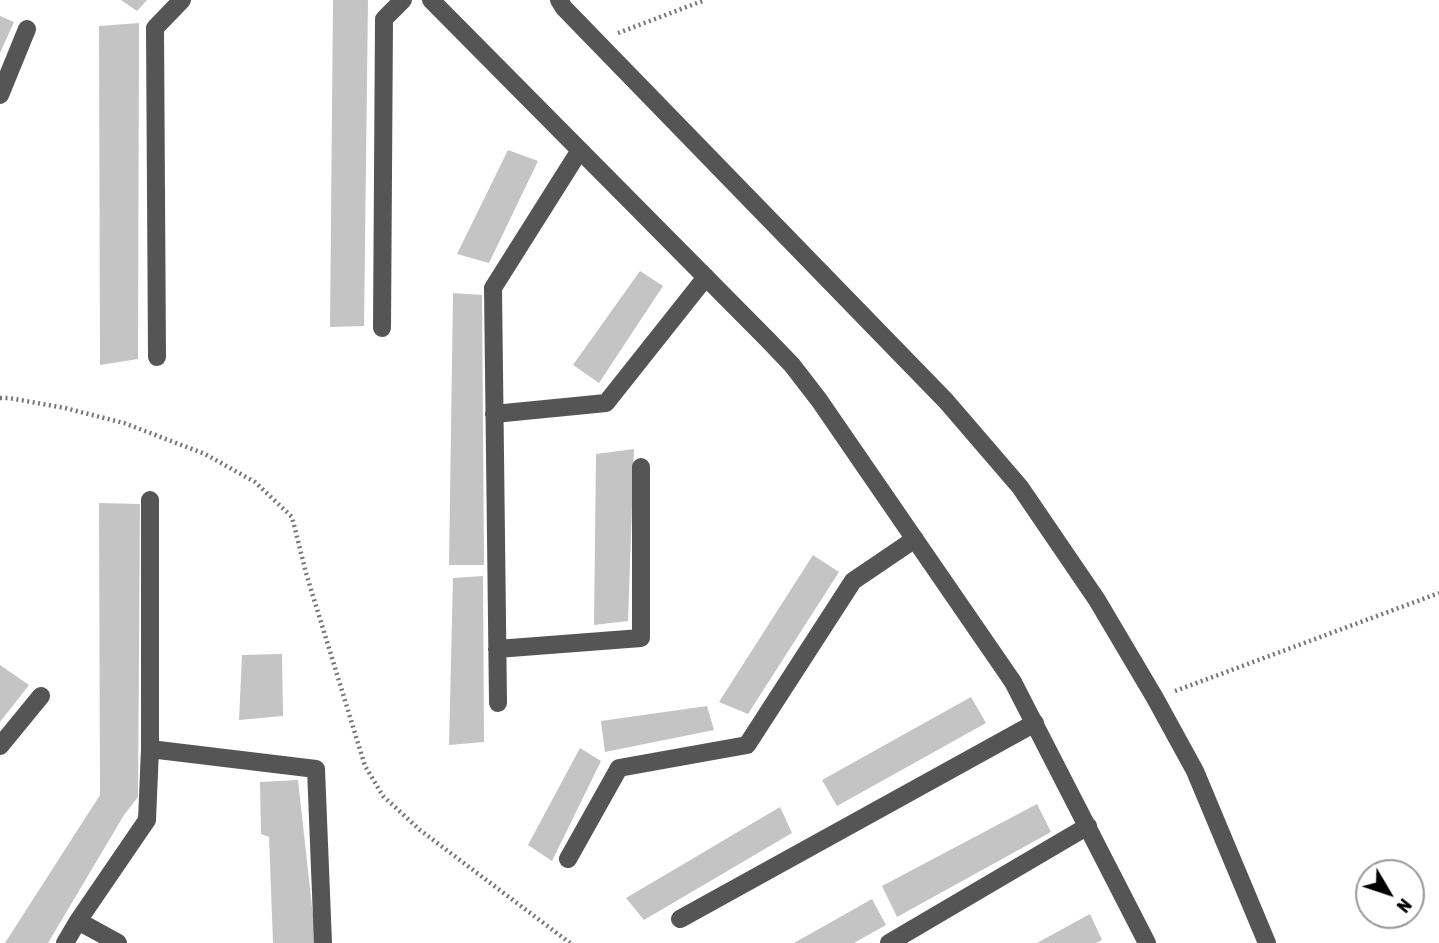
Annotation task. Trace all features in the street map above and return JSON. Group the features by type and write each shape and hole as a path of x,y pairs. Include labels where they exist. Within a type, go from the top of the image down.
{"street":[{"path":"156,357 155,28 182,0"},
{"path":"382,328 384,19 403,0"},
{"path":"431,0 792,365 819,400 1013,682 1088,827 1143,942"},
{"path":"559,0 946,401 1012,477 1097,600 1195,771 1267,943"},
{"path":"0,96 27,29"},
{"path":"499,703 493,288 580,150"},
{"path":"494,414 606,403 706,277"},
{"path":"497,649 641,638 641,467"},
{"path":"65,943 147,820 150,749 150,500"},
{"path":"568,859 619,768 747,746 853,581 915,539"},
{"path":"0,746 41,696"},
{"path":"680,919 1035,723"},
{"path":"150,749 316,769 323,943"},
{"path":"889,943 1088,827"},
{"path":"78,921 118,943"}],"path":[{"path":"598,41 705,0"},
{"path":"0,398 65,408 124,423 205,454 255,482 292,517 306,573 365,766 383,796 420,830 570,943"},
{"path":"1155,698 1439,593"}],"building":[{"path":"121,0 147,0 137,11"},
{"path":"333,0 368,0 364,326 330,327"},
{"path":"0,16 14,22 0,53"},
{"path":"139,23 138,359 100,365 99,26"},
{"path":"508,150 538,161 489,263 457,254"},
{"path":"640,271 663,286 599,383 573,365"},
{"path":"453,293 482,295 484,565 449,565"},
{"path":"634,449 628,621 594,625 596,454"},
{"path":"99,503 140,504 138,797 124,815 48,943 5,943 100,795"},
{"path":"813,555 839,572 748,714 719,702"},
{"path":"483,576 484,742 449,745 453,578"},
{"path":"282,654 283,716 239,720 242,655"},
{"path":"0,665 29,685 0,722"},
{"path":"971,697 986,723 837,806 822,780"},
{"path":"707,706 714,730 605,752 601,721"},
{"path":"580,748 601,761 552,861 528,845"},
{"path":"298,780 316,943 273,943 269,837 261,834 260,782"},
{"path":"1037,804 1051,832 897,917 882,886"},
{"path":"780,807 792,833 644,920 626,898"},
{"path":"872,899 886,925 854,943 794,943"},
{"path":"1090,914 1102,940 1096,943 1037,943"}]}
